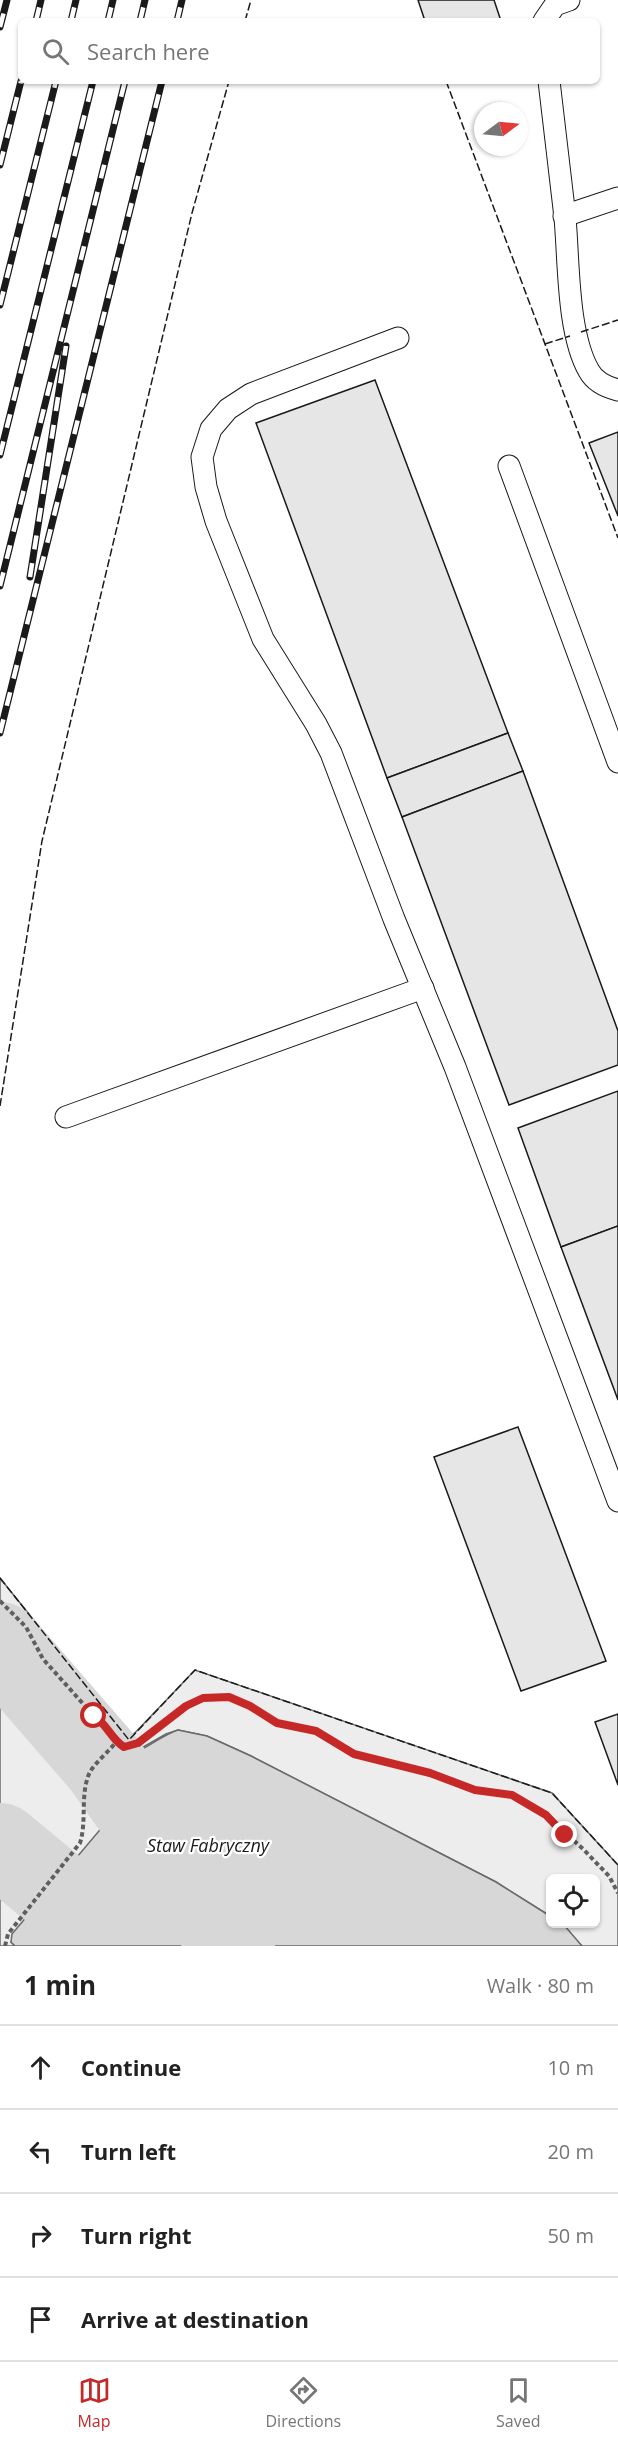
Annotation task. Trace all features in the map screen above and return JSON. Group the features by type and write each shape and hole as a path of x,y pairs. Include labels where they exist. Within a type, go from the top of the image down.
{"lane":[{"path":"546,18 555,5 569,0"},
{"path":"549,84 572,309 582,354 589,371 598,382 618,390"},
{"path":"564,216 618,198"},
{"path":"398,338 251,394 228,409 211,429 202,457 206,487 216,521 263,639 316,724 331,753 532,1269 618,1501"},
{"path":"509,466 618,762"},
{"path":"66,1117 423,988"}],"path":[{"path":"0,1601 26,1627 43,1659 94,1716 102,1721 116,1742 124,1747 132,1746 186,1706 203,1698 229,1697 250,1706 277,1723 316,1731 354,1754 430,1773 475,1790 512,1795 546,1815 583,1849 609,1876 618,1893"},
{"path":"4,1946 8,1934 80,1843 85,1828 83,1808 89,1774 116,1742"}],"shaded area":[{"path":"0,1578 129,1739 195,1670 552,1793 618,1865 618,1946 582,1946 565,1928 600,1928 600,1874 546,1874 546,1913 496,1882 251,1756 207,1736 178,1730 166,1734 131,1754 123,1756 114,1750 93,1776 115,1812 11,1942 15,1946 0,1946"}],"water":[{"name":"Staw Fabryczny","path":"178,1730 207,1736 251,1756 496,1882 546,1913 546,1928 567,1928 582,1946 15,1946 11,1942 12,1934 115,1812 93,1776 114,1750 123,1756 144,1748"}],"building":[{"path":"418,0 494,0 500,18 424,18"},
{"path":"375,380 508,733 387,778 256,423"},
{"path":"618,432 618,516 589,443"},
{"path":"508,733 523,771 402,817 387,778"},
{"path":"523,771 618,1031 618,1065 509,1105 402,817"},
{"path":"618,1091 618,1226 561,1247 518,1128"},
{"path":"618,1226 618,1400 561,1247"},
{"path":"518,1427 606,1661 521,1691 434,1457"},
{"path":"618,1714 618,1785 595,1722"}],"waterway":[{"path":"0,1644 104,1764 233,1946"},
{"path":"0,1845 51,1887"}],"railway":[{"path":"0,27 7,0"},
{"path":"37,18 41,0"},
{"path":"72,18 76,0"},
{"path":"109,18 113,0"},
{"path":"141,18 145,0"},
{"path":"178,18 182,0"},
{"path":"0,165 20,84"},
{"path":"0,305 55,84"},
{"path":"0,455 92,84"},
{"path":"0,586 124,84"},
{"path":"0,733 161,84"},
{"path":"30,577 66,346"}],"fence":[{"path":"246,18 251,0"},
{"path":"0,1106 42,841 192,213 228,84"},
{"path":"447,84 618,538"},
{"path":"581,332 618,320"},
{"path":"545,344 570,336"},
{"path":"0,1578 129,1740 195,1670 552,1793 618,1865"}],"route":[{"path":"94,1716 102,1721 116,1742 124,1747 132,1746 186,1706 203,1698 229,1697 250,1706 277,1723 316,1731 354,1754 382,1759 430,1773 475,1790 512,1795 546,1815 565,1835"}]}
